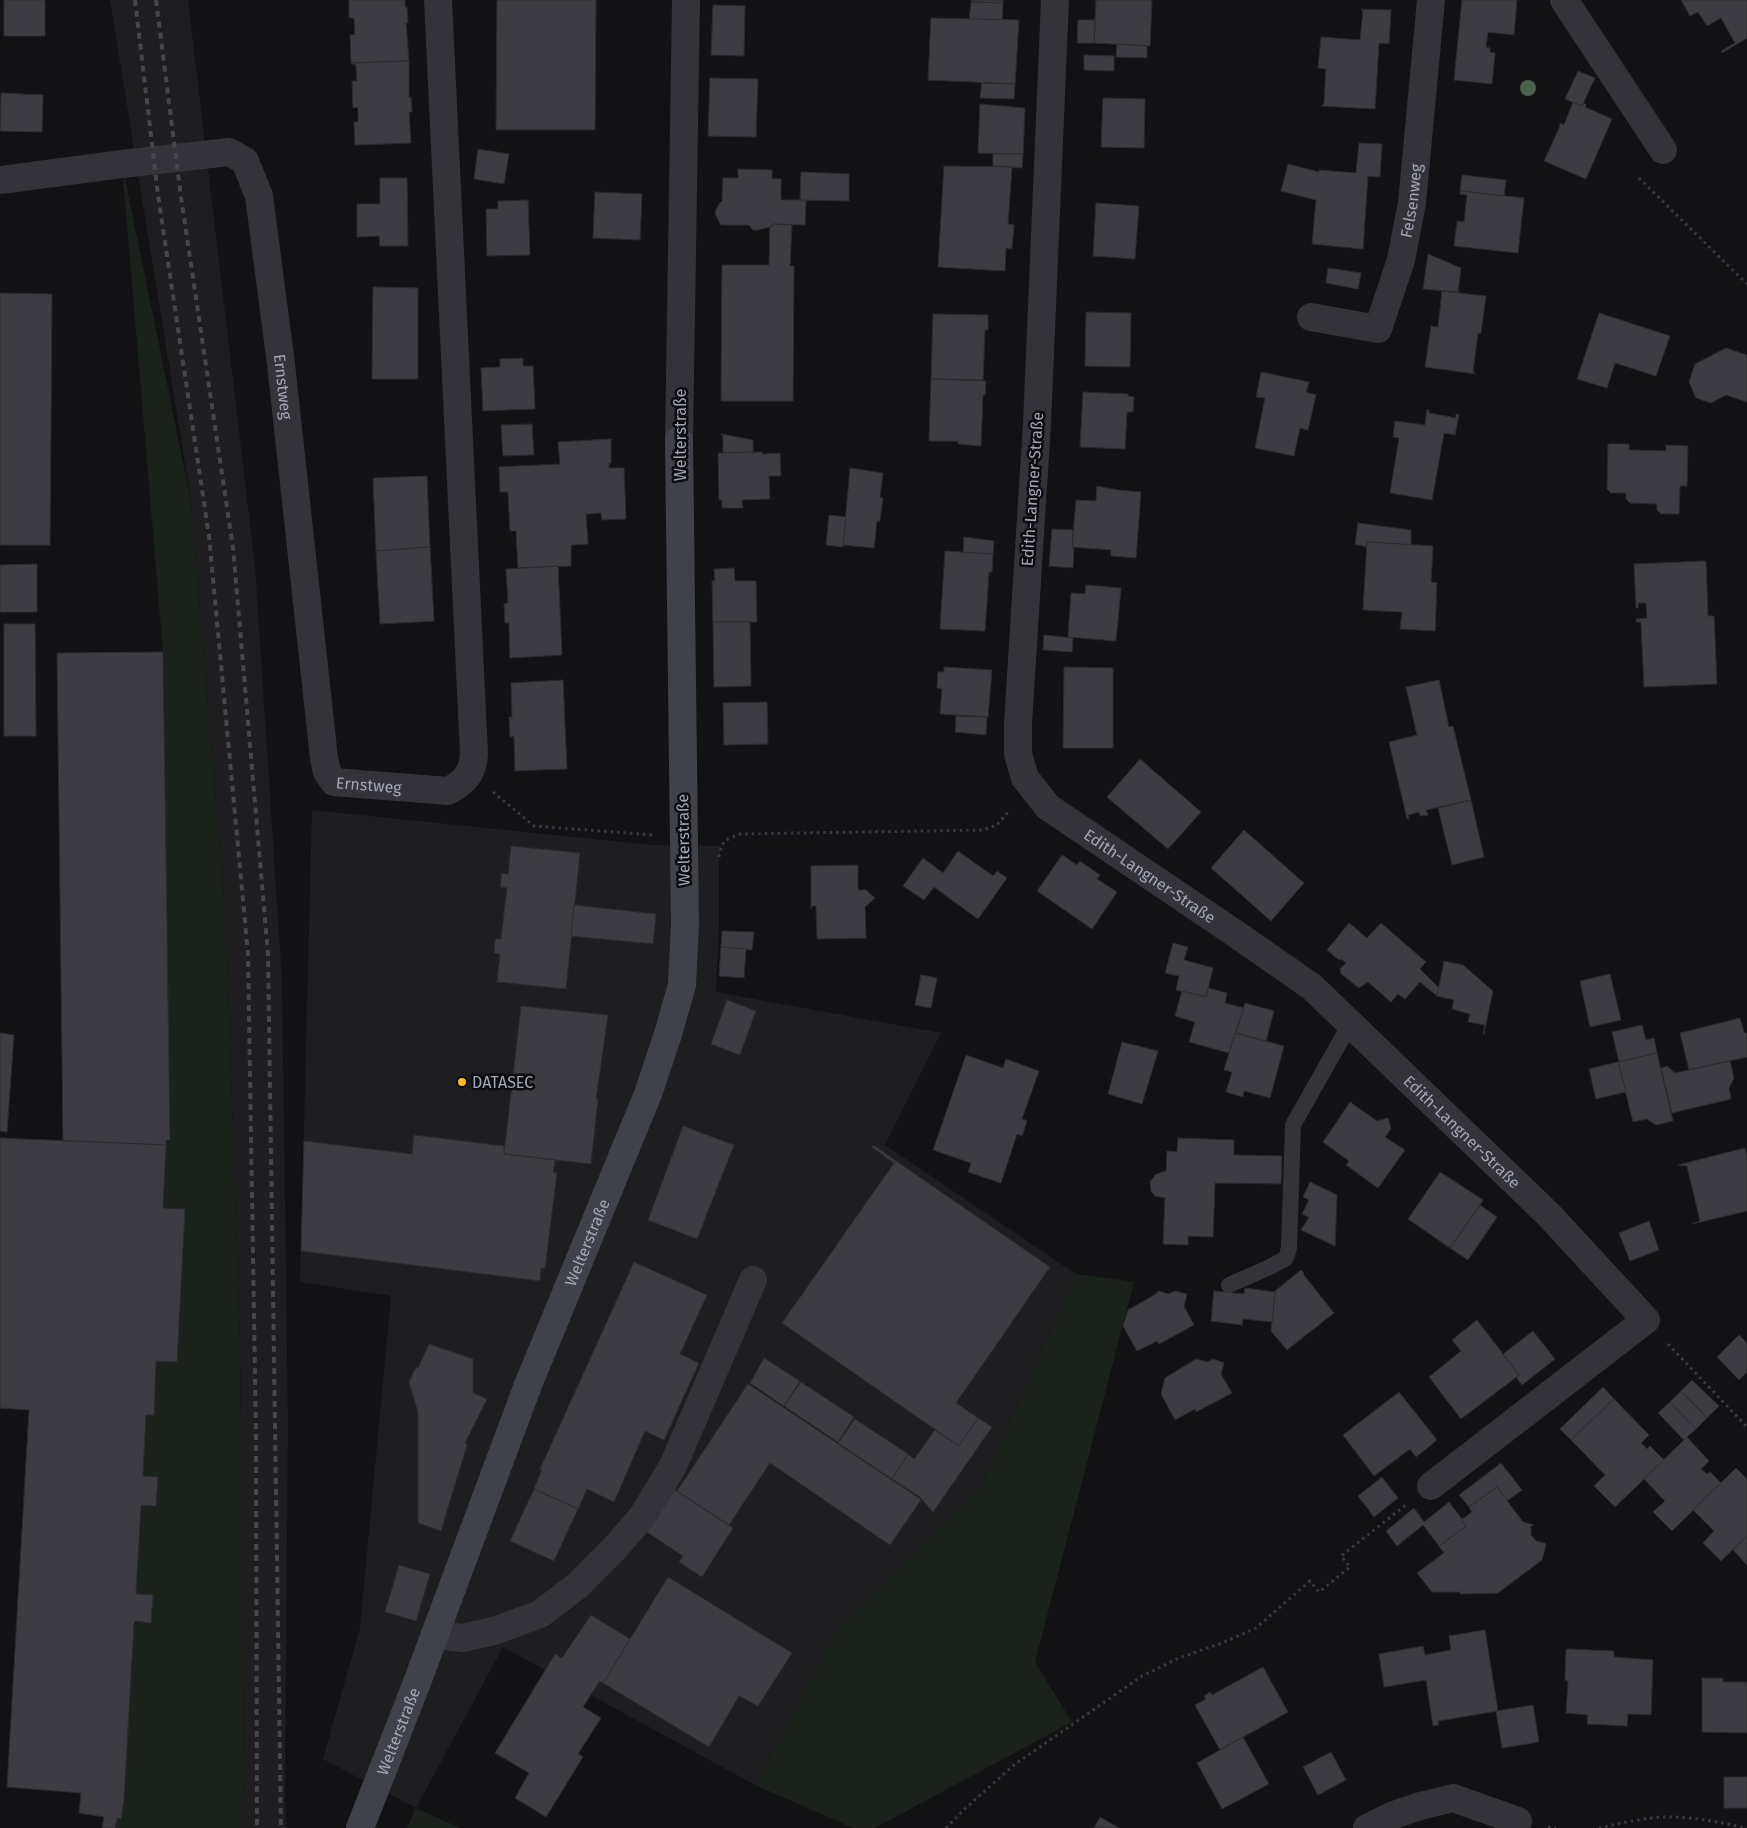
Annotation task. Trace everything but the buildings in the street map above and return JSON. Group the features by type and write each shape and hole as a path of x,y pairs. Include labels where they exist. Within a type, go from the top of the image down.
{"street":[{"path":"438,0 474,754 474,764 470,774"},
{"name":"Welterstraße","path":"360,1828 528,1385 648,1094 682,986 685,953 679,440 686,0"},
{"name":"Edith-Langner-Straße","path":"1055,0 1037,424 1018,723 1018,754 1025,778 1048,808 1312,987 1549,1215 1646,1320 1422,1492"},
{"name":"Felsenweg","path":"1311,317 1378,329 1401,260 1412,203 1431,0"},
{"path":"1564,0 1662,150"},
{"name":"Ernstweg","path":"0,180 229,152 245,161 259,196 281,364 327,772 334,782 434,791 448,791 461,784 470,774"},
{"path":"435,1634 463,1638 496,1630 540,1614 577,1586 614,1549 642,1517 673,1466 753,1280"},
{"path":"1367,1828 1391,1816 1420,1806 1453,1798 1518,1821"}],"lane":[{"path":"1229,1285 1286,1258 1289,1248 1293,1125 1302,1105 1350,1024"}],"path":[{"path":"1640,178 1747,284"},
{"path":"470,774 534,826 683,838"},
{"path":"719,860 721,846 725,840 740,834 983,830 997,825 1016,804"},
{"path":"1692,1371 1747,1427"},
{"path":"946,1828 1014,1765 1142,1676 1179,1658 1222,1643 1256,1628 1310,1581 1319,1592 1350,1567 1341,1556 1422,1492"},
{"path":"1599,1828 1637,1820 1674,1817 1715,1821 1747,1828"}],"shaded area":[{"path":"110,0 188,0 255,566 282,980 288,1423 286,1828 241,1828 244,1776 240,1344 226,925 191,501"},
{"path":"122,164 191,501 226,925 240,1344 244,1776 241,1828 115,1828 117,1818 121,1819 124,1799 134,1624 135,1621 151,1622 153,1595 136,1594 141,1505 156,1506 158,1478 143,1476 146,1415 154,1415 156,1361 177,1362 163,1208 166,1140 170,1139 163,652"},
{"path":"312,810 652,845 721,846 719,859 719,926 716,992 941,1033 885,1145 1076,1274 981,1485 840,1625 755,1785 503,1647 416,1808 323,1759 360,1628 391,1296 300,1282"},
{"path":"1076,1274 1134,1282 1035,1662 1072,1722 875,1828 853,1828 755,1785 839,1625 981,1485"},
{"path":"416,1808 460,1828 407,1828"}],"railway":[{"path":"135,0 158,195 209,536 248,954 256,1436 257,1828"},
{"path":"156,0 181,197 233,548 268,954 281,1828"}],"place":[{"name":"DATASEC","path":"462,1082"}]}
